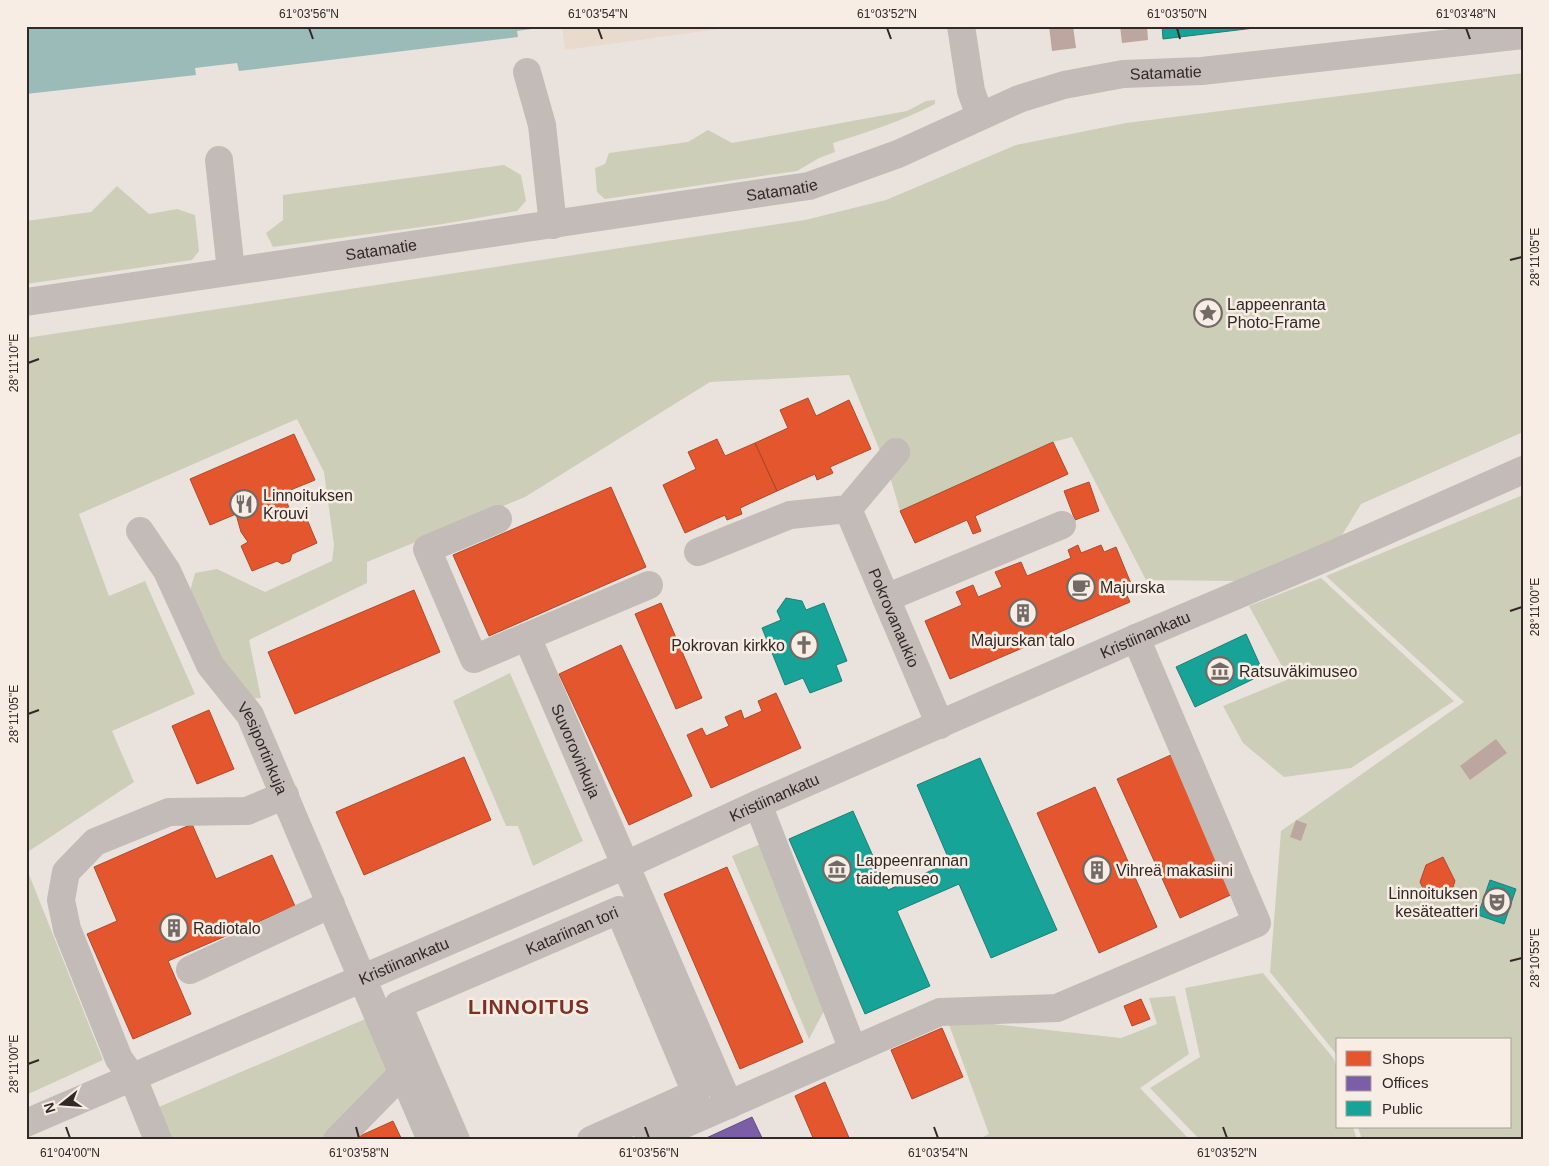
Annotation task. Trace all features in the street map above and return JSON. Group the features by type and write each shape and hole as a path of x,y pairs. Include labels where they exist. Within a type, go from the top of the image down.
{"street":[{"path":"961,26 971,91 980,116"},
{"name":"Satamatie","path":"26,302 809,186 898,154 1019,99 1064,85 1122,74 1202,71 1523,35"},
{"path":"527,72 542,125 553,225"},
{"path":"219,160 231,271"},
{"path":"698,552 790,515 848,509 896,452"},
{"name":"Kristiinankatu","path":"26,1123 626,865 758,804 1523,470"},
{"name":"Pokrovanaukio","path":"848,509 940,725"},
{"path":"498,519 427,549 474,660 649,585"},
{"path":"886,598 1062,525"},
{"name":"Vesiportinkuja","path":"140,531 166,571 210,665 250,715 363,979"},
{"name":"Suvorovinkuja","path":"527,637 728,1104"},
{"path":"648,1140 940,1012 1057,1008 1257,923 1136,638"},
{"path":"158,1140 133,1078 119,1059 67,929 61,900 66,872 95,842 169,812 247,811 285,795"},
{"path":"758,804 853,1050"},
{"path":"190,970 331,904"},
{"name":"Katariinan tori","path":"456,1140 398,1005 619,910 696,1093 591,1140"},
{"path":"363,979 431,1140"},
{"path":"337,1140 403,1073"}],"green space":[{"path":"1523,73 1523,432 1361,504 1339,540 1235,581 1146,580 1072,437 1053,442 900,511 889,473 849,375 710,382 525,497 367,562 367,583 249,640 261,698 248,699 211,650 189,595 195,573 217,569 265,592 332,561 334,545 324,472 297,419 79,514 109,596 145,581 195,694 112,731 134,782 26,853 26,338 805,220 886,200 1016,145 1126,123"},
{"path":"935,100 935,104 910,116 833,143 835,152 819,158 797,171 605,199 597,192 595,168 605,164 609,153 688,142 708,130 732,143 907,111 926,101"},
{"path":"504,165 521,175 526,201 517,211 443,224 273,247 266,233 283,220 283,195"},
{"path":"117,186 149,214 177,209 195,215 199,251 192,260 26,284 26,221 91,212"},
{"path":"1523,495 1523,1140 1362,1140 1358,1128 1512,1128 1512,1038 1336,1038 1336,1054 1270,972 1281,831 1464,702 1326,576"},
{"path":"1321,578 1454,701 1351,768 1284,777 1243,743 1223,706 1289,679 1249,606"},
{"path":"510,673 583,841 533,866 518,826 506,826 453,701"},
{"path":"763,843 825,1009 809,1039 732,856"},
{"path":"26,867 103,1060 26,1095"},
{"path":"1263,973 1334,1059 1336,1066 1336,1128 1353,1128 1357,1140 1200,1140 1150,1088 1200,1057 1185,988"},
{"path":"1175,996 1189,1054 1140,1088 1190,1140 977,1140 989,1134 947,1019 1121,1038 1157,1024 1149,998"},
{"path":"370,1017 391,1070 329,1140 166,1140 154,1109"}],"shaded area":[{"path":"562,26 741,26 565,50"}],"water":[{"path":"26,26 554,26 517,31 518,37 239,71 237,63 195,68 196,75 26,94"}],"building: Shops":[{"path":"808,398 816,416 849,400 871,449 830,467 833,473 817,480 815,474 777,491 755,443 788,428 780,410"},
{"name":"Linnoituksen Krouvi","path":"294,434 315,480 283,493 295,522 306,517 317,543 292,554 290,561 282,564 277,561 252,571 241,546 248,542 241,532 236,514 210,525 190,479"},
{"path":"717,439 725,456 755,443 777,491 740,508 742,514 727,520 725,515 685,533 663,485 696,469 688,452"},
{"path":"1053,442 1068,474 975,516 981,531 973,534 967,520 915,543 900,511"},
{"path":"1089,482 1099,511 1075,520 1064,491"},
{"path":"611,487 646,567 489,636 453,555"},
{"name":"Majurskan talo","path":"1078,545 1081,553 1101,545 1104,552 1116,547 1132,586 1124,589 1130,602 950,679 925,621 962,605 956,592 973,585 978,597 1002,587 995,572 1021,562 1027,576 1071,558 1068,550"},
{"path":"414,590 440,652 295,714 268,652"},
{"path":"661,603 702,698 676,709 635,614"},
{"path":"621,645 692,796 629,825 559,674"},
{"path":"776,693 801,748 711,788 687,735 702,728 706,736 729,726 725,717 741,710 744,719 762,711 758,701"},
{"path":"209,710 234,769 197,784 172,726"},
{"path":"1173,754 1235,893 1180,918 1117,779"},
{"path":"464,757 491,820 364,875 336,812"},
{"name":"Vihreä makasiini","path":"1095,787 1157,927 1099,953 1037,813"},
{"name":"Radiotalo","path":"192,824 216,879 272,855 295,906 168,961 191,1014 133,1039 87,934 117,921 94,867"},
{"path":"1443,857 1455,881 1453,887 1428,899 1420,882 1426,865"},
{"path":"727,867 803,1042 740,1069 664,894"},
{"path":"1141,999 1150,1019 1132,1026 1124,1006"},
{"path":"942,1028 963,1077 912,1099 891,1050"},
{"path":"825,1082 850,1140 814,1140 795,1096"},
{"path":"393,1121 402,1140 351,1140"}],"building: Offices":[{"path":"752,1117 763,1140 702,1140"}],"building: Public":[{"path":"1162,26 1271,26 1163,39"},
{"name":"Pokrovan kirkko","path":"786,598 802,601 806,610 824,603 847,661 836,665 842,681 810,693 803,678 785,685 762,628 781,620 777,611"},
{"name":"Ratsuväkimuseo","path":"1246,634 1264,674 1195,707 1176,667"},
{"name":"Lappeenrannan taidemuseo","path":"980,758 1057,930 991,958 959,884 897,911 930,986 865,1014 789,839 853,811 888,890 950,862 917,785"},
{"name":"Linnoituksen kesäteatteri","path":"1490,880 1516,889 1504,924 1478,915"}],"building: Other":[{"path":"1049,26 1073,26 1076,48 1052,51"},
{"path":"1120,26 1147,26 1148,40 1122,43"},
{"path":"1496,739 1507,753 1470,780 1460,766"},
{"path":"1296,820 1307,824 1301,841 1290,837"}],"place":[{"name":"Lappeenranta Photo-Frame","path":"1208,313"},
{"name":"Linnoituksen Krouvi","path":"244,504"},
{"name":"Majurska","path":"1081,587"},
{"name":"Majurskan talo","path":"1023,613"},
{"name":"Pokrovan kirkko","path":"804,645"},
{"name":"Ratsuväkimuseo","path":"1220,671"},
{"name":"Lappeenrannan taidemuseo","path":"837,869"},
{"name":"Vihreä makasiini","path":"1097,870"},
{"name":"Linnoituksen kesäteatteri","path":"1497,902"},
{"name":"Radiotalo","path":"174,928"}],"district":[{"name":"LINNOITUS","path":"529,1007"}]}
